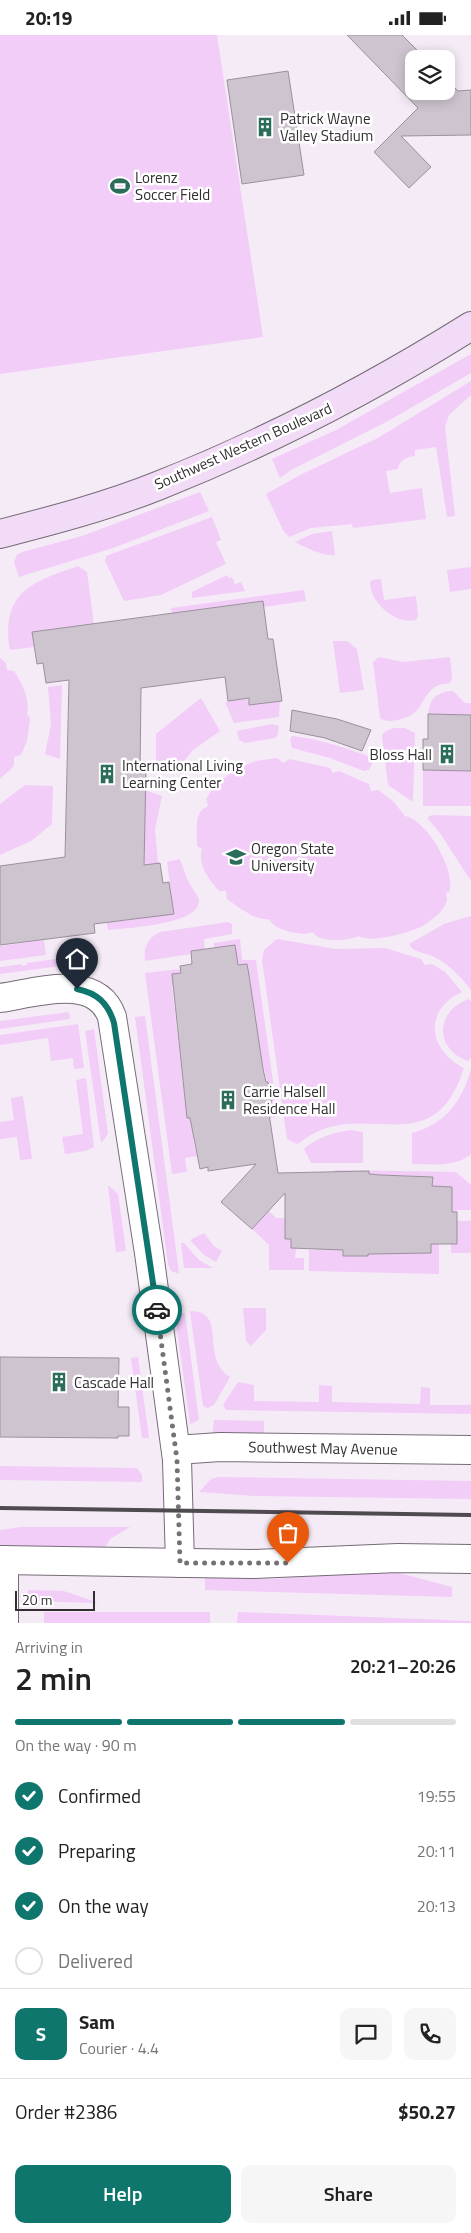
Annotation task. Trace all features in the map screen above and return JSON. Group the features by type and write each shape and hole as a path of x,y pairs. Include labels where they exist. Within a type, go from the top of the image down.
{"main road":[{"name":"Southwest Western Boulevard","path":"0,534 159,486 224,459 365,389 471,326"}],"street":[{"path":"0,998 63,989 89,992 106,1005 114,1023 176,1450 180,1511 180,1563"},
{"name":"Southwest May Avenue","path":"176,1450 220,1447 471,1450"},
{"path":"4,1623 2,1560 270,1564 398,1558 471,1559"}],"shaded area":[{"name":"Lorenz Soccer Field","path":"0,35 217,35 263,337 0,374"},
{"path":"471,354 471,373 388,421 291,470 280,478 272,459 336,430"},
{"path":"471,381 471,395 449,415 445,427 455,516 447,517 436,447 415,450 415,456 404,459 398,469 386,471 390,493 422,488 426,519 353,528 352,524 311,528 289,537 283,530 266,494 302,474 378,438"},
{"path":"200,492 209,511 113,548 19,577 14,562 17,555 22,552 82,536"},
{"path":"212,517 221,540 216,542 226,564 161,595 124,601 105,561 106,556"},
{"path":"332,531 335,555 320,553 295,542 312,534"},
{"path":"78,566 87,572 94,624 33,632 34,647 10,650 8,630 10,614 16,601 24,591 35,583"},
{"path":"471,567 471,589 450,592 447,570"},
{"path":"227,575 229,578 232,577 235,584 241,582 245,591 192,598 192,592"},
{"path":"381,579 384,600 416,596 418,616 416,620 400,619 379,605 371,590 370,582"},
{"path":"304,590 306,601 263,607 262,601 172,613 171,608"},
{"path":"333,641 347,641 357,649 364,690 340,693"},
{"path":"379,657 403,662 450,657 452,677 450,683 435,687 413,714 398,720 384,720 380,718 373,662"},
{"path":"0,658 6,663 7,670 14,671 23,687 28,703 27,715 30,718 27,741 21,755 14,757 14,766 0,779"},
{"path":"62,685 60,759 45,754 51,725 48,687"},
{"path":"453,691 465,703 471,703 471,715 428,714 435,697 439,694"},
{"path":"248,697 250,705 280,701 279,717 234,723 225,702"},
{"path":"201,698 220,731 193,750 180,766 156,766 156,734"},
{"path":"272,724 279,726 278,734 275,738 245,743 239,740 237,731"},
{"path":"394,728 405,728 415,733 413,802 388,785 382,735"},
{"path":"292,736 323,742 373,758 372,764 369,770 364,771 330,758 292,748 290,740"},
{"path":"277,758 283,763 290,759 330,768 333,773 339,771 369,784 371,791 378,790 393,801 405,816 422,826 438,847 448,872 449,892 446,893 447,900 444,908 428,923 402,934 372,939 359,936 327,940 318,937 312,932 302,934 282,929 269,919 253,916 227,899 226,891 219,891 208,877 201,860 202,849 197,846 199,814 208,806 206,799 212,790 230,773 237,774 239,768 256,761"},
{"path":"423,770 471,771 471,806 423,806"},
{"path":"25,785 53,786 52,824 31,841 0,855 0,804"},
{"path":"145,790 162,796 155,829 158,863 144,865"},
{"path":"432,815 471,816 471,881 440,833 428,819"},
{"path":"180,859 199,901 196,909 175,920 160,924 108,930 105,915 110,914 112,922 174,914 167,862"},
{"path":"471,916 471,990 443,962 416,951 409,944 444,924"},
{"path":"228,922 232,924 232,934 204,939 205,949 191,951 191,954 145,961 147,944 152,937 160,932"},
{"path":"240,939 242,960 256,960 278,1117 268,1118 258,1108 272,1106 264,1069 252,1071 261,1053 256,1032 247,964 238,965 235,945 214,948 214,943"},
{"path":"277,939 336,949 385,948 421,959 425,965 432,964 445,972 462,992 449,1000 441,1009 436,1019 437,1041 452,1060 464,1068 450,1098 433,1115 414,1123 346,1124 322,1130 298,1144 287,1139 262,960 264,950"},
{"path":"44,940 46,955 0,961 0,946"},
{"path":"69,957 70,962 60,963 60,966 0,974 0,967 22,964 22,966 27,965 27,963"},
{"path":"180,969 181,973 173,974 174,986 172,986 187,1118 202,1116 193,1139 198,1156 185,1158 187,1172 172,1174 145,973"},
{"path":"469,999 471,1002 471,1058 468,1061 449,1048 444,1039 443,1030 450,1012"},
{"path":"69,1012 70,1019 0,1029 0,1021"},
{"path":"145,1016 179,1274 171,1271 168,1264 135,1017"},
{"path":"78,1024 84,1068 74,1069 73,1058 51,1061 48,1038 0,1045 0,1035"},
{"path":"94,1029 108,1134 101,1143 85,1031"},
{"path":"471,1069 471,1154 450,1163 435,1165 412,1164 412,1133 434,1124 451,1110 463,1091"},
{"path":"86,1078 94,1147 85,1151 65,1154 62,1137 83,1134 76,1080"},
{"path":"23,1096 32,1159 20,1160 17,1137 0,1139 0,1122 14,1120 11,1098"},
{"path":"350,1130 363,1132 363,1163 311,1163 304,1149 314,1141 326,1136"},
{"path":"335,1170 456,1172 471,1185 471,1210 452,1212 452,1187 432,1186 433,1178 400,1175 381,1186 381,1174 369,1174 369,1171 345,1171 335,1185"},
{"path":"108,1185 118,1194 126,1251 116,1252"},
{"path":"269,1211 276,1218 285,1218 285,1238 291,1239 291,1248 296,1248 295,1258 304,1258 304,1270 269,1270 269,1245 252,1229"},
{"path":"457,1221 471,1221 471,1253 451,1253 451,1244"},
{"path":"204,1233 214,1246 222,1251 216,1262 204,1255 190,1240"},
{"path":"343,1242 343,1256 382,1254 382,1242 398,1254 431,1253 431,1244 439,1244 439,1274 309,1271 309,1250 338,1249"},
{"path":"181,1243 184,1243 199,1260 213,1268 184,1268"},
{"path":"243,1308 266,1308 266,1330 251,1346 246,1341"},
{"path":"190,1311 202,1313 208,1319 212,1327 216,1359 221,1369 230,1377 214,1405 208,1408 203,1406"},
{"path":"180,1313 185,1313 199,1420 190,1424 176,1322"},
{"path":"138,1357 149,1438 142,1438 131,1358"},
{"path":"238,1382 254,1385 254,1401 319,1402 319,1385 332,1386 332,1402 420,1404 421,1387 430,1388 430,1405 471,1405 471,1414 226,1410 223,1405"},
{"path":"214,1420 264,1421 264,1438 212,1438"},
{"path":"0,1466 137,1468 142,1475 142,1482 0,1480"},
{"path":"219,1477 471,1481 471,1499 254,1496 199,1492 211,1479"},
{"path":"21,1527 130,1527 110,1539 104,1550 0,1548 0,1530"},
{"path":"388,1570 452,1587 452,1597 205,1590 205,1577 273,1579"},
{"path":"28,1590 64,1591 99,1603 27,1601"},
{"path":"44,1612 210,1612 210,1623 44,1623"},
{"path":"238,1612 471,1621 471,1623 237,1623"}],"building":[{"path":"347,35 402,35 417,50 405,50 405,95"},
{"name":"Patrick Wayne Valley Stadium","path":"288,71 304,175 242,184 227,80"},
{"path":"455,88 458,91 471,90 471,135 401,136 431,167 409,188 374,152 418,108 410,100 455,100"},
{"name":"International Living Learning Center","path":"263,601 268,639 273,639 282,701 249,705 249,698 228,701 225,677 141,688 140,772 146,772 144,865 160,863 163,883 169,882 174,914 94,924 95,933 0,945 0,866 65,857 69,680 46,683 43,663 37,664 32,632"},
{"path":"292,710 337,719 371,730 362,751 325,738 290,731"},
{"name":"Bloss Hall","path":"428,714 471,715 471,771 423,770 423,739 428,739"},
{"name":"Carrie Halsell Residence Hall","path":"235,945 238,965 247,964 263,1069 266,1082 268,1082 272,1106 268,1107 278,1173 369,1171 369,1174 433,1177 432,1186 452,1187 452,1212 457,1212 457,1244 431,1244 431,1253 368,1254 368,1256 343,1256 343,1250 291,1248 291,1239 285,1239 285,1193 252,1229 221,1202 256,1164 208,1171 208,1167 200,1169 190,1118 187,1118 172,974 181,973 180,966 192,964 191,951"},
{"name":"Cascade Hall","path":"0,1357 119,1358 118,1407 129,1407 129,1436 118,1436 118,1438 0,1437"}],"railway":[{"path":"0,1508 471,1515"}],"way so far":[{"path":"157,1310 177,1460 180,1511 180,1563 288,1563"}],"place":[{"name":"Patrick Wayne Valley Stadium","path":"265,127"},
{"name":"Lorenz Soccer Field","path":"120,186"},
{"name":"Bloss Hall","path":"447,754"},
{"name":"International Living Learning Center","path":"107,774"},
{"name":"Oregon State University","path":"236,857"},
{"name":"Carrie Halsell Residence Hall","path":"228,1100"},
{"name":"Cascade Hall","path":"59,1382"}],"route":[{"path":"77,989 97,996 110,1011 114,1023 157,1310"}]}
